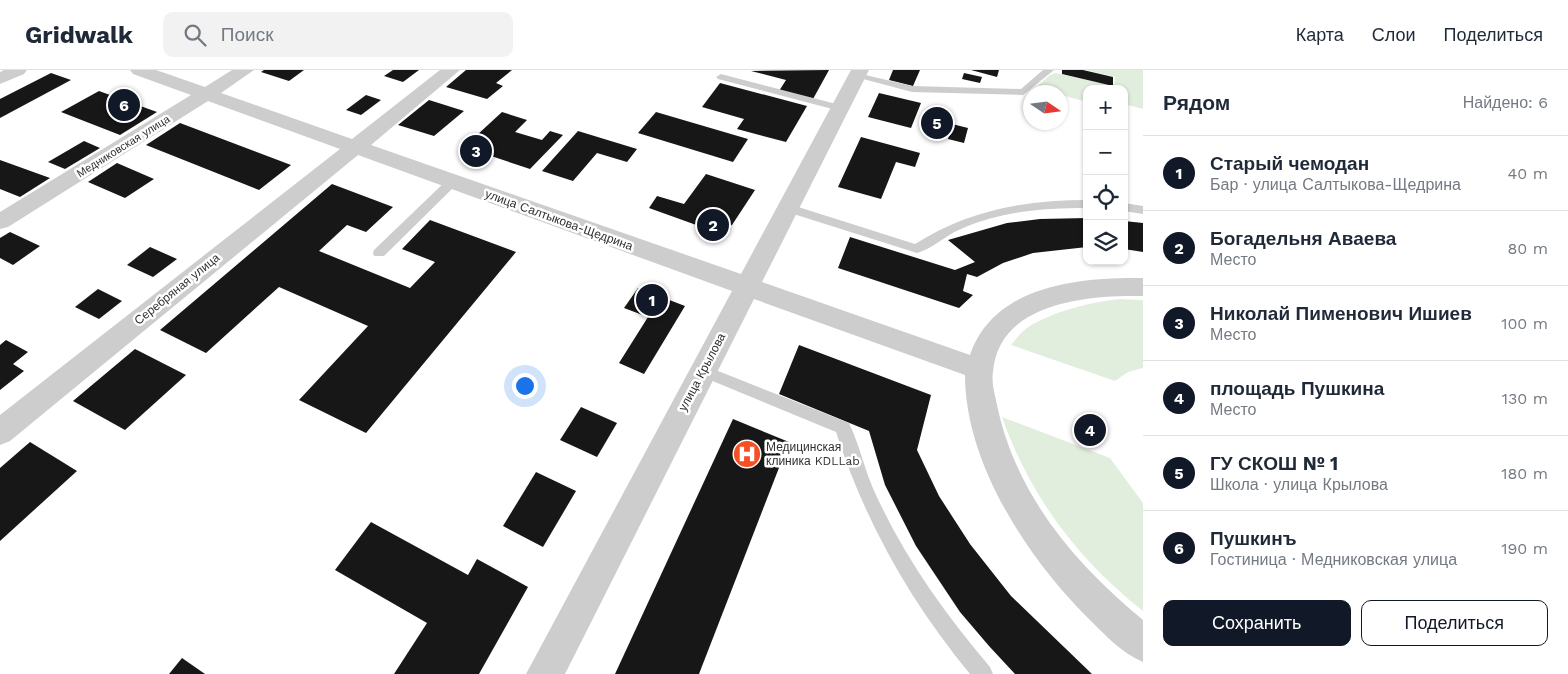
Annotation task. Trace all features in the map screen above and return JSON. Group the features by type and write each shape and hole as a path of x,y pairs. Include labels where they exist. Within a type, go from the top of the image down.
{"street":[{"path":"0,79 18,70"},
{"name":"улица Салтыкова-Щедрина","path":"139,70 979,370"},
{"name":"Медниковская улица","path":"0,222 245,70"},
{"name":"Серебряная улица","path":"0,432 450,70"},
{"name":"улица Крылова","path":"545,674 858,73"},
{"path":"1143,287 1105,287 1040,298 1010,314 989,339 979,370 987,428 1002,473 1015,498 1040,537 1072,577 1143,644"}],"lane":[{"path":"858,73 912,89 1024,92 1049,70"},
{"path":"721,77 840,108"},
{"path":"379,253 452,182"},
{"path":"788,208 917,249 951,227 992,213 1039,205 1083,204"},
{"path":"1128,208 1143,210"},
{"path":"703,370 843,428 861,484 891,547 936,616 983,674"}],"green space":[{"path":"1086,70 1143,70 1143,109 1128,105 1128,85 1114,85 1115,77"},
{"path":"1056,73 1110,85 1083,85 1083,101 1068,97 1068,85 1039,85 1050,75"},
{"path":"1119,299 1143,300 1143,368 1128,372 1115,381 1011,345 1025,330 1047,317 1084,305"},
{"path":"1002,417 1110,458 1143,503 1143,611 1097,570 1058,524 1026,473"}],"building":[{"path":"264,70 304,70 289,81 261,72"},
{"path":"393,70 419,70 403,82 384,76"},
{"path":"466,70 512,70 496,83 503,86 487,99 446,87"},
{"path":"829,70 813,99 779,91 786,80 751,71"},
{"path":"893,70 920,70 913,86 889,80"},
{"path":"971,70 999,70 997,77"},
{"path":"1062,70 1083,70 1113,77 1113,85 1109,85 1062,74"},
{"path":"51,73 71,80 0,118 0,99"},
{"path":"964,73 982,77 980,83 962,79"},
{"path":"720,83 807,106 786,142 737,129 744,119 702,107"},
{"path":"99,91 157,112 120,135 61,112"},
{"path":"879,93 921,103 911,128 868,117"},
{"path":"366,95 381,100 361,115 346,110"},
{"path":"429,100 464,111 434,136 398,125"},
{"path":"502,112 527,120 515,132 542,140 550,131 563,135 530,169 464,147"},
{"path":"656,112 748,139 733,162 638,133"},
{"path":"180,123 291,165 259,190 146,145"},
{"path":"952,124 968,128 964,143 948,139"},
{"path":"578,131 637,149 627,162 597,153 573,181 542,171"},
{"path":"861,137 920,153 915,167 896,162 881,199 838,187"},
{"path":"84,141 100,148 65,169 48,162"},
{"path":"0,160 50,178 20,197 0,189"},
{"path":"117,163 154,179 125,198 88,182"},
{"path":"706,174 755,190 732,225 728,226 731,229 719,233 716,229 713,231 649,208 657,196 684,204"},
{"path":"332,184 393,207 366,232 347,225 319,251 410,288 435,262 402,249 430,220 516,252 366,433 299,400 368,326 279,287 206,353 160,330"},
{"path":"1083,218 1083,247 1033,253 1003,263 977,277 967,274 963,291 973,295 959,308 838,268 850,237 955,270 975,262 948,240 1007,223 1040,219"},
{"path":"1128,221 1143,223 1143,252 1128,250"},
{"path":"10,232 40,246 13,265 0,258 0,238"},
{"path":"150,247 177,259 153,277 127,265"},
{"path":"638,288 685,306 644,374 619,363 648,317 624,308"},
{"path":"98,289 122,301 99,319 75,307"},
{"path":"6,340 28,352 13,364 24,371 0,390 0,345"},
{"path":"799,345 931,395 917,450 939,496 970,544 1011,596 1092,674 1015,674 989,646 960,612 916,546 885,485 869,431 779,394"},
{"path":"135,349 186,375 125,430 73,401"},
{"path":"581,407 617,423 597,457 560,440"},
{"path":"733,419 789,442 699,674 615,674"},
{"path":"30,442 77,471 0,541 0,468"},
{"path":"536,472 576,491 543,547 503,526"},
{"path":"371,522 468,575 477,559 528,587 479,674 394,674 427,623 335,570"},
{"path":"182,658 205,674 169,674"}],"place":[{"name":"Пушкинъ","path":"124,105"},
{"name":"ГУ СКОШ № 1","path":"937,123"},
{"name":"Николай Пименович Ишиев","path":"476,151"},
{"name":"Богадельня Аваева","path":"713,225"},
{"name":"Старый чемодан","path":"652,300"},
{"name":"площадь Пушкина","path":"1090,430"},
{"name":"Медицинская клиника KDLLab","path":"747,454"}]}
